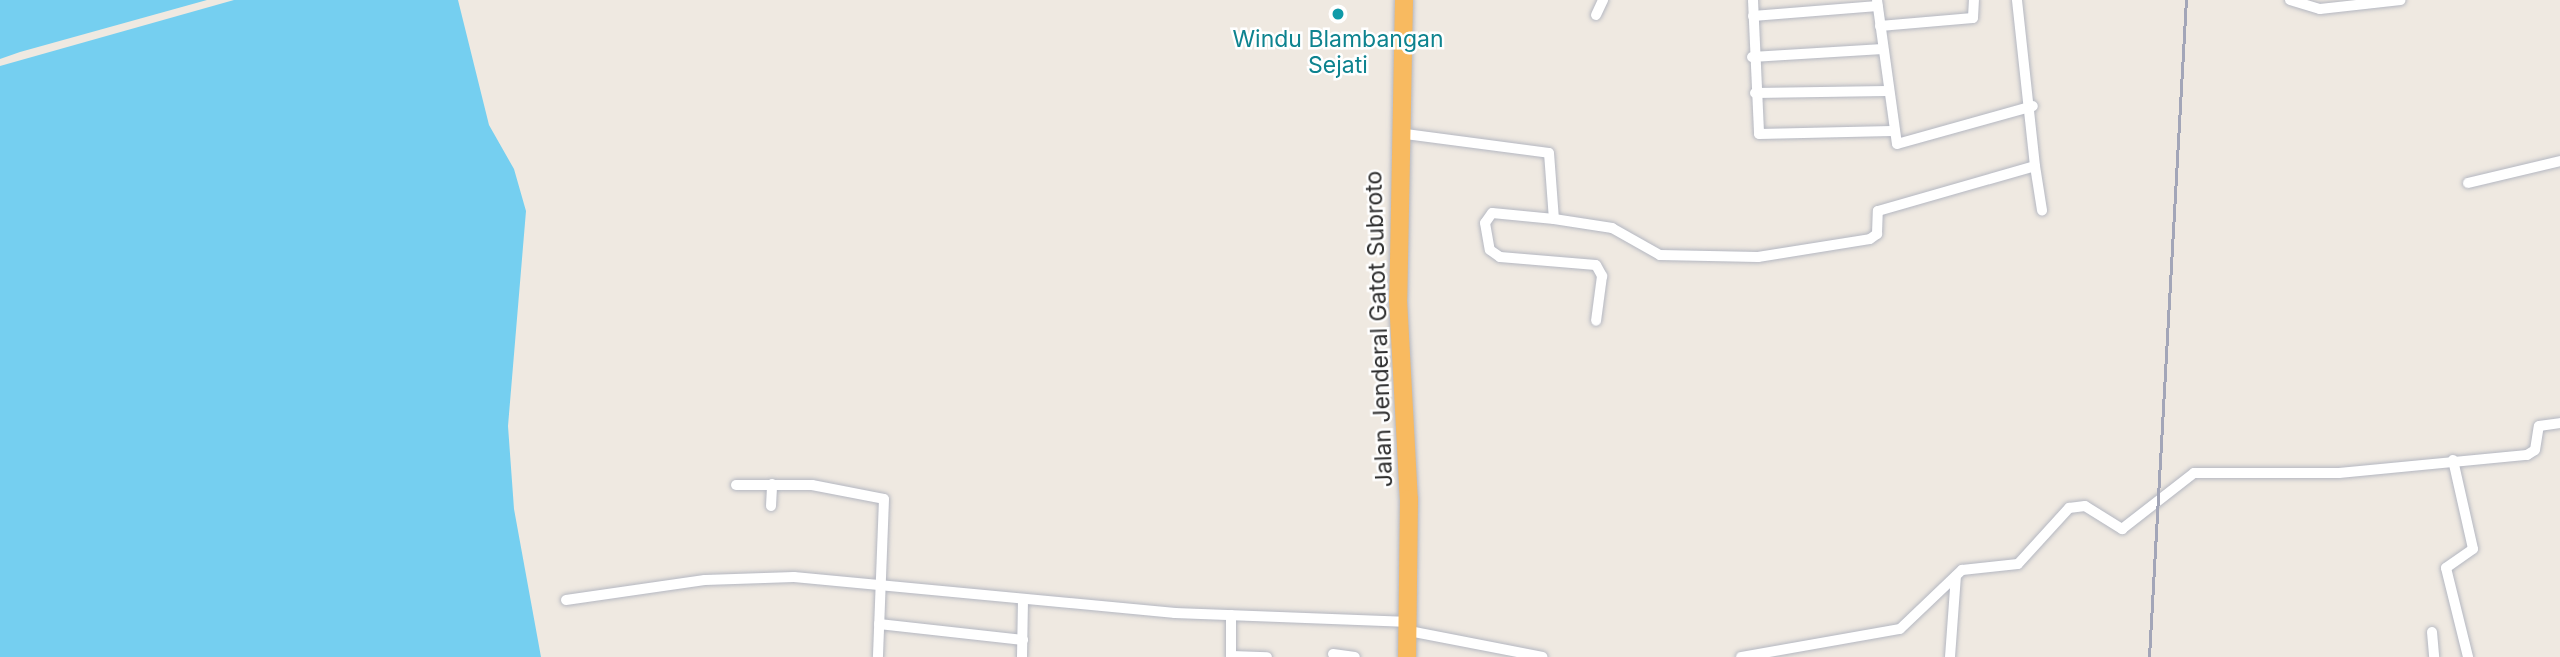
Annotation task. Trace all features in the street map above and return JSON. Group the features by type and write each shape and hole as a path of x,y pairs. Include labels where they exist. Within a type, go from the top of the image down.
{"highway":[{"name":"Jalan Jenderal Gatot Subroto","path":"1404,0 1398,133 1410,626 1407,657"}],"street":[{"path":"1596,15 1603,0"},
{"path":"1753,0 1752,57 1762,136 1892,131"},
{"path":"1880,26 1973,18 1974,0"},
{"path":"2017,0 2033,106 2035,166 2042,210"},
{"path":"2290,0 2320,9 2401,0"},
{"path":"1754,16 1877,3 1892,131 1894,141 1902,144 2033,106"},
{"path":"1752,57 1883,49"},
{"path":"1755,93 1887,91"},
{"path":"1398,133 1549,153 1554,219"},
{"path":"2468,183 2560,161"},
{"path":"1596,321 1602,276 1596,265 1500,257 1490,250 1485,223 1492,213 1612,228 1660,255 1758,257 1870,240 1877,234 1878,211 2035,166"},
{"path":"1741,657 1882,636 1916,617 1956,576 1981,563 2018,564 2069,508 2085,506 2122,529 2157,496 2202,471 2339,473 2527,455 2535,450 2539,426 2560,423"},
{"path":"2453,460 2473,549 2446,568 2468,657"},
{"path":"736,485 772,484 884,499 878,657"},
{"path":"771,506 772,484"},
{"path":"1950,657 1956,576"},
{"path":"566,600 730,578 881,584 1023,600 1410,626 1543,657"},
{"path":"1023,600 1023,657"},
{"path":"1231,615 1231,657 1266,657"},
{"path":"879,624 1023,640"},
{"path":"2432,632 2434,657"},
{"path":"1333,654 1355,657"}],"water":[{"path":"0,0 458,0 489,125 514,169 526,211 508,426 514,509 541,657 0,657"}],"pier":[{"path":"207,0 234,0 0,66 0,59 20,52"}],"railway":[{"path":"2149,657 2186,0"}],"place":[{"name":"Windu Blambangan Sejati","path":"1338,14"}]}
